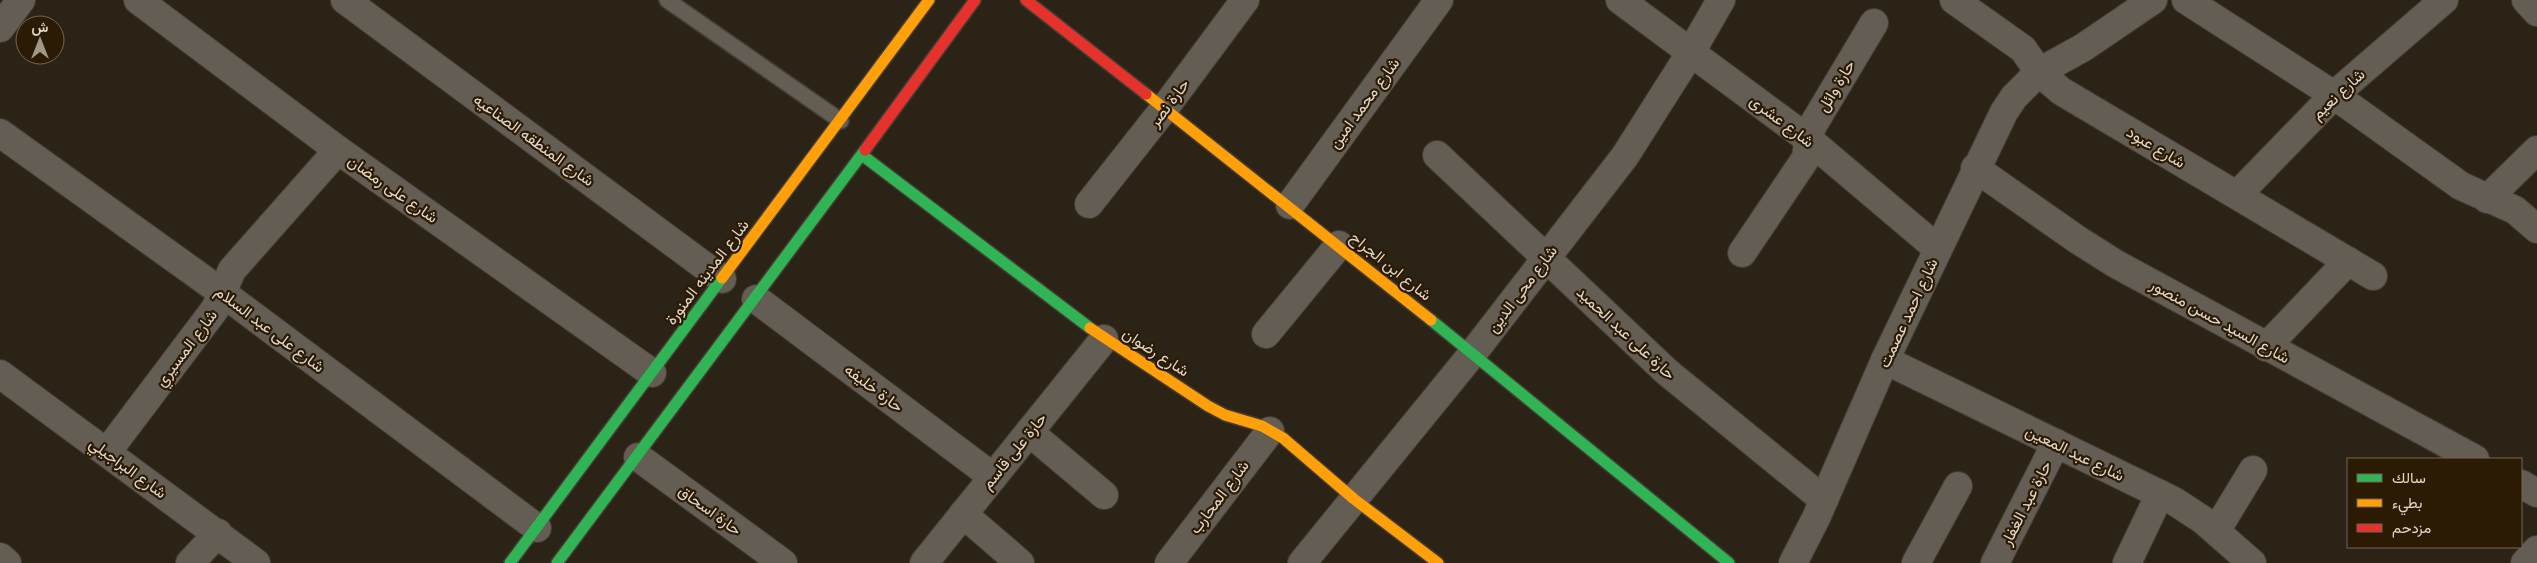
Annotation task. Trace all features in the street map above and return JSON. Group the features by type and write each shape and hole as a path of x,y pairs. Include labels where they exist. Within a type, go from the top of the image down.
{"street":[{"path":"0,28 21,0"},
{"name":"شارع على رمضان","path":"138,0 338,150 652,373"},
{"name":"شارع المنطقه الصناعيه","path":"345,0 722,279"},
{"name":"شارع المدينه المنورة","path":"510,563 841,121 929,0"},
{"path":"557,563 756,299 975,0"},
{"name":"شارع ابن الجراح","path":"1026,0 1290,205 1729,563"},
{"name":"حارة نصر","path":"1089,204 1246,0"},
{"name":"شارع محمد امين","path":"1290,205 1439,0"},
{"name":"شارع عشرى","path":"1620,0 1808,139 1938,248"},
{"name":"شارع محى الدين","path":"1302,563 1473,353 1636,141 1721,0"},
{"name":"شارع عبود","path":"1954,0 2023,49 2039,72 2061,91 2373,276"},
{"name":"شارع احمد عصمت","path":"1793,563 1824,500 1885,360 1975,168 2004,112 2014,97 2039,72 2084,47 2153,0"},
{"path":"2186,0 2334,95 2461,186 2515,210 2537,229"},
{"name":"شارع نعيم","path":"2236,195 2334,95 2444,0"},
{"path":"2526,0 2537,12"},
{"name":"حارة وائل","path":"1742,253 1806,158 1808,139 1813,125 1874,23"},
{"name":"شارع على عبد السلام","path":"0,133 224,294 537,528"},
{"name":"شارع المسيري","path":"107,452 215,309 224,294 227,278 232,270 338,150"},
{"path":"2487,199 2537,150"},
{"name":"شارع رضوان","path":"862,155 1104,339 1208,406 1225,415 1252,422 1295,447 1354,499 1438,563"},
{"name":"حارة على عبد الحميد","path":"1437,155 1667,372 1824,500"},
{"name":"شارع السيد حسن منصور","path":"1975,168 2078,240 2116,264 2472,458"},
{"path":"1266,334 1339,245"},
{"path":"2266,347 2348,261"},
{"name":"حارة خليفه","path":"756,299 993,477"},
{"name":"حارة على قاسم","path":"924,563 1104,339"},
{"name":"شارع عبد المعين","path":"1885,360 2188,509 2252,563"},
{"name":"شارع البراجيلي","path":"0,374 218,533 256,563"},
{"name":"شارع المحارب","path":"1169,563 1270,431"},
{"path":"1029,432 1104,495"},
{"name":"حارة عبد الغفار","path":"1995,563 2056,443"},
{"name":"حارة اسحاق","path":"638,457 783,563"},
{"path":"2216,532 2253,470"},
{"path":"2522,485 2537,493"},
{"path":"1916,563 1958,486"},
{"path":"2127,563 2160,494"},
{"path":"963,514 993,554 1020,563"},
{"path":"190,563 218,533"},
{"path":"2525,563 2537,550"},
{"path":"0,557 7,563"}],"lane":[{"path":"667,0 841,121"}],"traffic: fast":[{"path":"557,563 865,150"},
{"path":"862,155 1090,328"},
{"path":"510,563 722,278"},
{"path":"1431,320 1729,563"}],"traffic: slow":[{"path":"722,278 929,0"},
{"path":"1146,94 1431,320"},
{"path":"1090,328 1208,406 1225,415 1262,426 1283,438 1354,499 1438,563"}],"traffic: jam":[{"path":"865,150 975,0"},
{"path":"1026,0 1146,94"}]}
